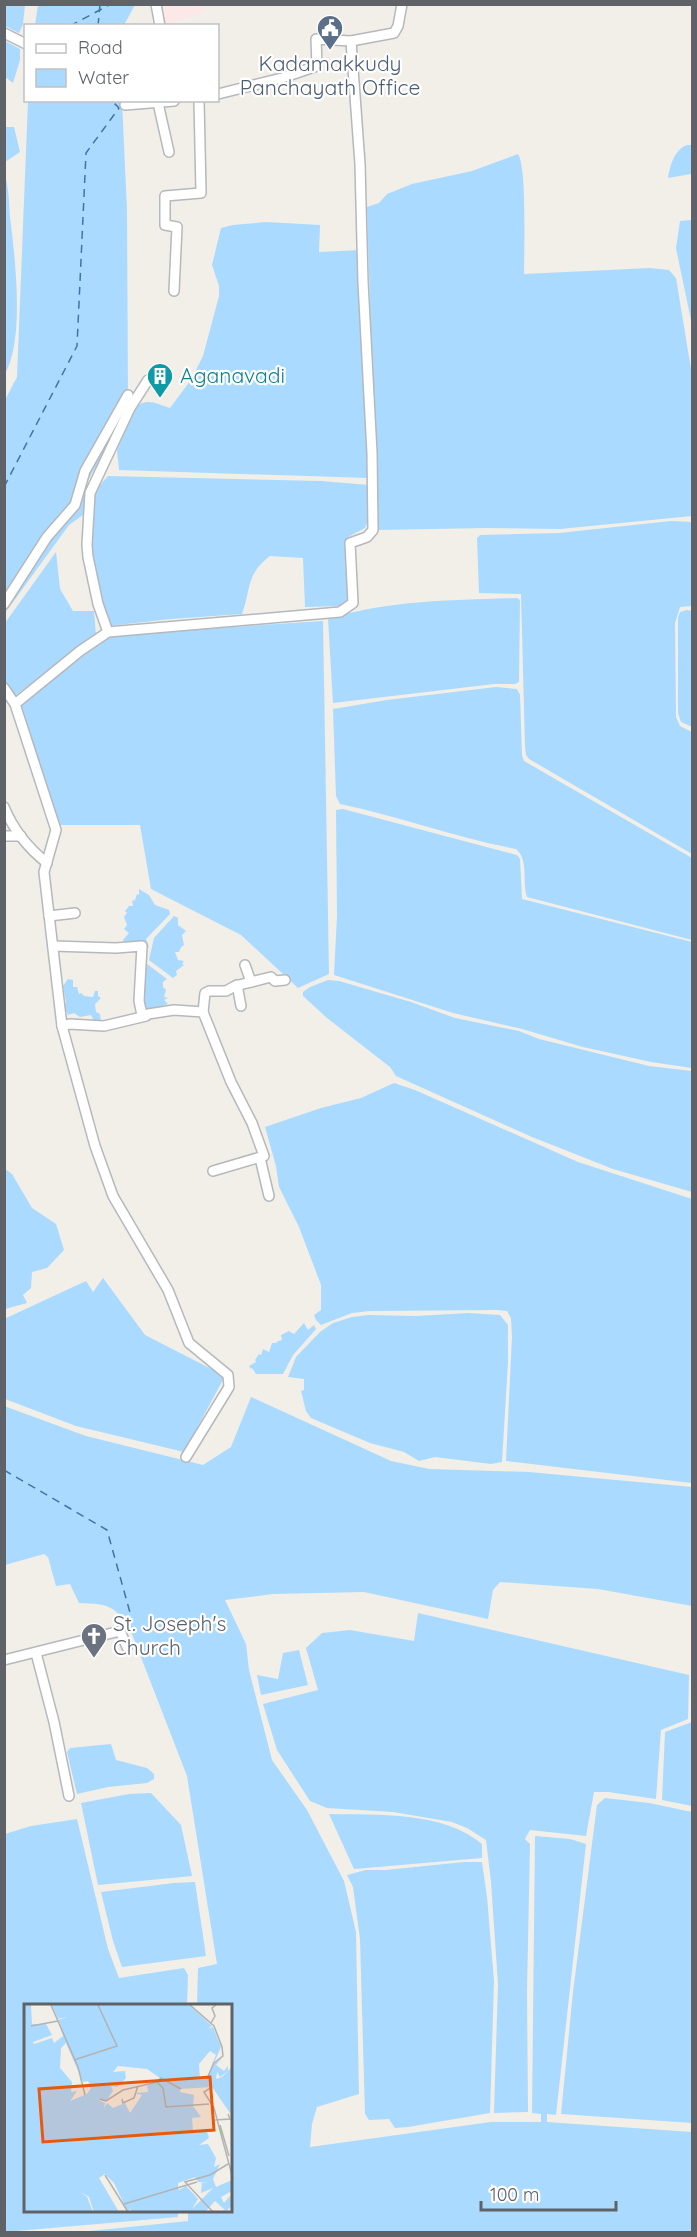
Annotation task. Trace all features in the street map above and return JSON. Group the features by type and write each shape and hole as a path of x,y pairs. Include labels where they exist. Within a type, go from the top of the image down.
{"street":[{"path":"156,4 160,24"},
{"path":"219,93 282,78 317,66 316,39 351,41 394,33 398,26 402,4"},
{"path":"4,33 24,43"},
{"path":"15,704 108,632 340,612 353,603 350,543 367,537 373,530 360,164 351,41"},
{"path":"125,105 166,102"},
{"path":"174,291 177,226 165,225 165,196 201,193 199,102"},
{"path":"158,103 169,152"},
{"path":"108,632 88,557 90,493 127,413 148,380"},
{"path":"4,604 47,537 75,505 85,471 128,395"},
{"path":"4,688 15,704 56,830 44,872 62,1026 95,1146 113,1196 168,1290 189,1343 228,1375 229,1387 186,1457"},
{"path":"4,807 21,837 47,863"},
{"path":"4,836 21,837"},
{"path":"49,916 75,913"},
{"path":"53,946 116,948 142,945 140,1011 141,1015 146,1016"},
{"path":"244,965 250,982"},
{"path":"213,1171 264,1156 252,1123 231,1082 204,1012 205,993 226,991 237,985 271,977 275,981 285,980"},
{"path":"237,985 241,1006"},
{"path":"62,1026 69,1024 104,1026 174,1010 204,1012"},
{"path":"260,1158 269,1196"},
{"path":"4,1660 120,1631 127,1647"},
{"path":"36,1653 54,1722 69,1796"}],"shaded area":[{"path":"161,5 203,5 205,12 164,24"}],"water":[{"path":"38,4 135,5 125,24 35,24"},
{"path":"4,5 25,5 23,24 19,33 5,26"},
{"path":"5,41 20,49 20,60 13,83 5,77"},
{"path":"28,102 122,102 127,210 128,402 114,438 87,481 87,512 69,525 5,613 4,402 17,377"},
{"path":"5,127 14,127 20,152 5,162"},
{"path":"687,145 692,145 692,177 691,174 668,178 676,154"},
{"path":"518,154 524,192 524,274 650,268 669,270 676,278 692,375 692,516 560,529 377,530 367,207 379,203 387,194 412,184 472,171"},
{"path":"5,176 16,275 17,319 11,359 5,374"},
{"path":"692,220 692,325 676,248 680,221"},
{"path":"266,222 320,225 319,252 361,250 369,478 119,470 117,450 135,408 147,402 170,408 191,380 203,356 219,296 219,286 212,265 221,228"},
{"path":"108,476 321,481 369,485 368,521 365,528 348,537 346,553 348,602 342,606 305,607 303,558 270,556 257,569 250,582 242,614 109,626 97,579 91,524 94,494"},
{"path":"671,521 692,522 692,606 680,607 675,623 676,717 680,726 692,732 692,854 529,759 525,746 521,594 479,593 477,538 480,535 559,533"},
{"path":"56,552 60,589 73,611 94,611 96,635 13,697 5,684 5,623"},
{"path":"517,598 520,600 519,682 333,703 328,619 398,605"},
{"path":"692,611 692,727 681,722 678,713 678,618 680,612"},
{"path":"323,621 329,974 298,988 241,935 151,889 140,825 60,825 20,704 111,635"},
{"path":"496,687 517,689 520,695 524,761 692,858 692,940 527,897 524,865 516,849 340,804 336,796 333,709"},
{"path":"343,809 517,855 520,859 522,899 692,942 692,1068 651,1062 583,1047 522,1029 453,1013 334,975 337,916 336,810"},
{"path":"139,889 149,895 155,905 169,910 170,914 146,939 149,947 146,948 125,944 123,940 129,933 124,929 127,925 124,917 127,913 125,911 129,906 133,906 132,901 135,900 137,894 139,895"},
{"path":"174,916 178,918 178,925 186,931 182,935 184,945 179,952 175,952 178,960 184,961 182,964 184,965 176,971 177,975 173,978 149,960 154,938"},
{"path":"147,964 167,979 163,982 163,987 166,990 164,997 168,998 164,1000 168,1004 145,1012 142,1007 141,967"},
{"path":"68,979 73,980 73,987 77,987 79,994 84,996 93,997 95,991 98,991 98,996 101,998 95,1004 101,1022 94,1021 91,1015 80,1017 74,1013 68,1015 64,1007 66,1002 63,986"},
{"path":"328,980 339,981 411,1002 455,1018 519,1031 539,1039 649,1066 692,1071 692,1192 613,1169 532,1137 396,1076 390,1067 327,1018 303,996 303,992 310,987"},
{"path":"394,1083 415,1090 578,1162 692,1199 692,1483 506,1461 512,1337 511,1318 507,1311 370,1311 352,1313 321,1325 316,1320 314,1315 321,1310 321,1285 299,1227 279,1187 276,1166 265,1127 321,1108 361,1098"},
{"path":"5,1169 12,1174 32,1208 56,1224 64,1250 47,1268 32,1272 31,1288 23,1295 27,1303 5,1309"},
{"path":"103,1278 145,1335 225,1376 184,1452 76,1426 5,1399 4,1319 86,1281 93,1292"},
{"path":"469,1313 500,1315 508,1325 502,1462 491,1464 435,1457 419,1461 404,1452 370,1443 311,1418 306,1411 301,1391 304,1390 304,1379 288,1377 296,1357 320,1332 333,1323 368,1315 416,1316"},
{"path":"304,1323 308,1330 314,1325 316,1329 293,1355 283,1374 256,1374 251,1369 249,1366 256,1362 255,1360 259,1354 261,1355 263,1349 269,1352 272,1343 282,1340 281,1335 289,1331 294,1334"},
{"path":"251,1397 391,1461 429,1469 529,1472 692,1487 692,1606 598,1589 500,1582 493,1590 488,1619 364,1592 273,1594 225,1600 246,1644 249,1670 272,1760 307,1810 344,1881 356,1932 359,2094 317,2107 312,2124 310,2147 491,2122 541,2122 541,2114 532,2113 535,1836 570,1839 586,1844 556,2115 547,2114 547,2122 692,2132 692,2232 80,2232 188,2221 188,2213 232,2213 232,2004 197,2004 198,1968 217,1964 187,1776 132,1634 112,1608 99,1604 79,1603 70,1584 56,1586 48,1557 44,1554 5,1565 4,1406 86,1436 203,1465 231,1447"},
{"path":"418,1613 689,1675 688,1719 661,1730 656,1799 594,1792 586,1836 530,1830 525,1839 530,1844 527,1991 528,2112 494,2113 498,1984 486,1840 452,1822 393,1812 327,1808 310,1801 277,1750 263,1704 318,1690 306,1648 322,1633 350,1630 414,1641"},
{"path":"299,1650 308,1685 261,1695 257,1675 278,1679 283,1653"},
{"path":"692,1722 692,1806 662,1800 665,1732"},
{"path":"111,1744 116,1760 147,1768 154,1774 154,1779 147,1783 108,1787 77,1794 67,1752 70,1748"},
{"path":"151,1793 181,1825 192,1876 98,1885 81,1803 129,1794"},
{"path":"605,1798 649,1803 692,1812 692,2123 561,2114 573,1992 597,1805"},
{"path":"329,1814 388,1815 429,1820 466,1833 482,1844 482,1858 354,1869"},
{"path":"77,1819 108,1949 119,1978 184,1968 188,1975 187,2004 24,2004 24,2213 178,2213 178,2217 5,2232 5,1834 31,1826"},
{"path":"482,1862 487,1897 494,1981 490,2113 395,2128 389,2119 369,2120 365,2114 360,1939 353,1887 347,1875 366,1870"},
{"path":"195,1882 206,1956 122,1967 101,1892"}],"ferry route":[{"path":"98,24 100,4"},
{"path":"74,24 111,4"},
{"path":"4,487 77,346 86,153 119,108 113,102"},
{"path":"4,1470 107,1530 131,1616"}],"place":[{"name":"Kadamakkudy Panchayath Office","path":"330,51"},
{"name":"Aganavadi","path":"160,399"},
{"name":"St. Joseph's Church","path":"94,1659"}]}
